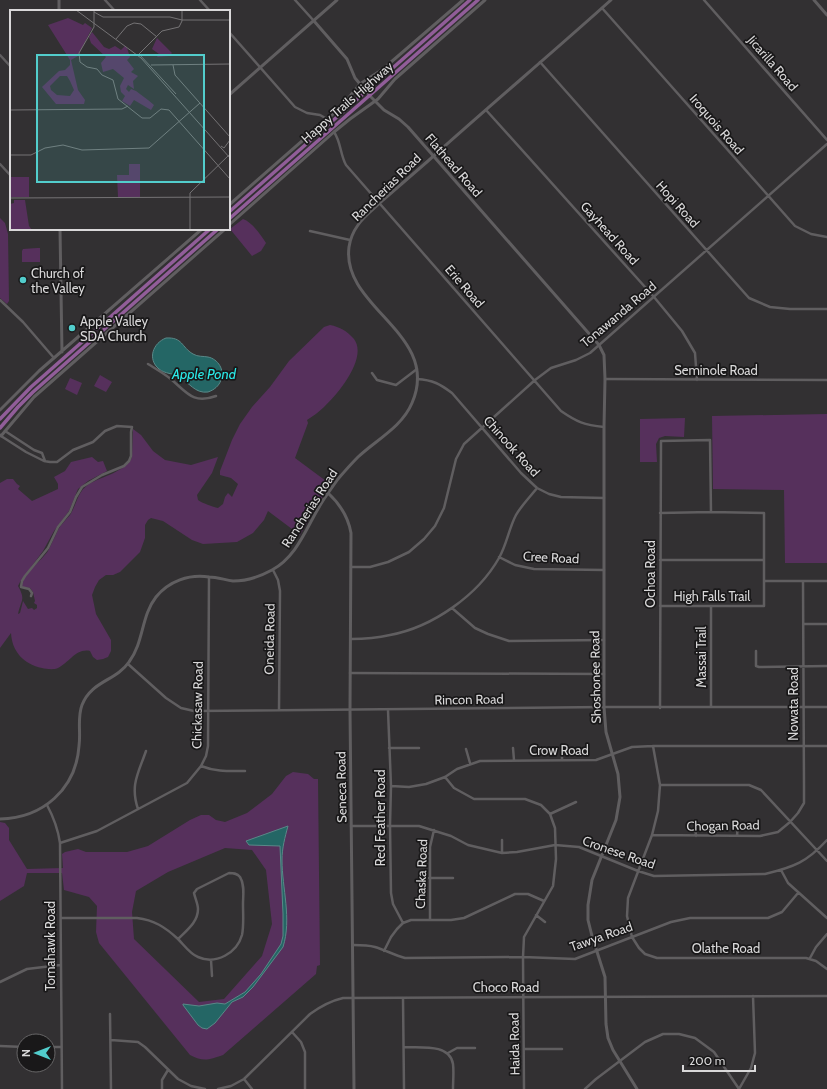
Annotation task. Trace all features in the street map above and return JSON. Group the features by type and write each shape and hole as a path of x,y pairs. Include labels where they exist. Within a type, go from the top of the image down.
{"main road":[{"name":"Happy Trails Highway","path":"230,211 470,0"},
{"name":"Happy Trails Highway","path":"230,219 478,0"},
{"path":"0,419 31,386 209,230"},
{"path":"0,427 33,392 217,230"}],"street":[{"path":"58,0 59,10"},
{"path":"105,0 114,10"},
{"path":"200,0 209,10"},
{"name":"Flathead Road","path":"295,0 347,59 355,78 375,102 408,126 599,345"},
{"path":"230,94 337,0"},
{"path":"230,204 342,106 360,84 383,69 463,0"},
{"path":"230,224 334,132 375,102 395,79 485,0"},
{"name":"Rancherias Road","path":"0,819 26,815 47,805 58,795 67,783 77,763 80,744 79,717 86,695 97,684 113,676 128,664 137,648 149,606 159,593 180,579 196,576 209,576 235,581 261,575 273,570 283,563 295,550 328,493 356,458 403,419 413,402 417,379 417,369 412,353 399,333 363,292 354,279 348,258 350,240 357,226 379,204 611,0"},
{"name":"Jicarilla Road","path":"704,0 827,140"},
{"path":"814,0 827,15"},
{"name":"Iroquois Road","path":"602,8 795,226 811,234 827,237"},
{"path":"230,33 295,107 307,113 320,115 327,119"},
{"path":"0,55 10,66"},
{"name":"Hopi Road","path":"540,62 749,298 770,307 790,309 827,309"},
{"name":"Gayhead Road","path":"486,110 654,297 682,331 695,353 697,380"},
{"name":"Erie Road","path":"334,132 339,139 343,159 346,165 561,411 575,421 590,426 604,427"},
{"name":"Tonawanda Road","path":"351,568 370,567 388,562 409,552 424,539 435,526 444,508 456,459 464,444 550,368 576,360 599,345 827,144"},
{"path":"0,164 10,175"},
{"path":"60,230 62,352"},
{"path":"0,410 24,384 201,230"},
{"path":"31,596 32,593 29,589 21,587 22,581 48,548 58,527 70,512 79,491 91,481 124,466 129,461 131,456 132,427 117,426 105,431 93,442 73,450 57,462 45,461 18,448 1,436 34,397 224,230"},
{"path":"310,231 350,240"},
{"path":"0,300 23,322 54,358"},
{"name":"Shoshonee Road","path":"599,345 604,355 605,380 604,707 606,732 618,774 620,797 616,820 592,880 588,905 588,920 605,977 607,1033 610,1044 637,1089"},
{"path":"148,364 167,376 189,395 201,399 208,399 216,396"},
{"path":"372,373 377,380 396,385 417,369"},
{"name":"Chinook Road","path":"417,379 428,380 440,384 452,394 521,473 537,488 549,494 561,497 605,498"},
{"name":"Seminole Road","path":"605,380 827,380"},
{"path":"0,427 42,453 45,461"},
{"name":"Ochoa Road","path":"660,708 661,441 710,440 710,512"},
{"path":"18,448 22,442"},
{"path":"351,639 369,639 392,635 419,626 452,608 471,592 485,577 499,557 516,515 537,488"},
{"name":"Seneca Road","path":"328,493 343,510 349,522 351,533 350,710 354,1089"},
{"path":"660,513 764,513 764,581 827,581"},
{"name":"Cree Road","path":"499,557 515,565 534,569 604,570"},
{"path":"660,560 764,560"},
{"name":"Oneida Road","path":"273,570 278,580 280,592 279,710"},
{"name":"Chickasaw Road","path":"60,843 97,831 187,783 201,766 206,756 208,746 209,576"},
{"name":"High Falls Trail","path":"660,606 764,606 764,581"},
{"name":"Nowata Road","path":"790,822 804,803 803,581"},
{"name":"Massai Trail","path":"711,607 711,707"},
{"path":"452,608 476,628 509,641 604,640"},
{"path":"803,624 827,624"},
{"path":"756,651 756,666 827,666"},
{"name":"Rincon Road","path":"128,664 166,698 181,708 194,711 604,707 827,707"},
{"path":"350,673 604,674"},
{"name":"Red Feather Road","path":"388,710 391,786 391,893 393,904 403,923"},
{"path":"632,936 627,916 628,898 652,835 658,811 660,785 653,746"},
{"name":"Crow Road","path":"391,786 409,787 426,784 445,777 470,763 480,761 596,760 632,747 827,746"},
{"path":"389,748 419,748"},
{"path":"513,748 514,760"},
{"path":"562,748 562,760"},
{"path":"466,749 470,763"},
{"path":"138,809 134,793 135,782 146,751"},
{"path":"201,766 216,771 245,771"},
{"path":"445,777 454,788 474,798 525,799 541,805 550,814 576,802"},
{"path":"660,785 749,785 761,790 827,861"},
{"name":"Tomahawk Road","path":"47,805 56,823 60,843 62,1089"},
{"name":"Haida Road","path":"524,1089 524,937 552,886 555,873 555,828 550,814"},
{"name":"Chogan Road","path":"652,835 760,836 778,832 790,822"},
{"path":"695,823 696,836"},
{"path":"737,836 738,823"},
{"name":"Cronese Road","path":"351,826 419,826 434,830 468,845 502,852 517,852 555,846 579,847 654,876 765,874 782,870 803,862 817,851 827,840"},
{"name":"Chaska Road","path":"430,920 430,847 434,830"},
{"path":"502,840 502,852"},
{"path":"782,870 788,883 827,918"},
{"path":"60,918 137,918 149,920 166,928 191,952 199,957 211,960 227,955 233,950 242,936 243,884 239,875 229,873 198,889 194,893 198,908 197,916 193,924 178,939"},
{"path":"429,878 453,878"},
{"name":"Tawya Road","path":"353,945 375,947 405,958 523,957 574,959 670,922 690,918 768,918 782,912 798,893"},
{"path":"384,951 391,937 403,923 411,920 451,920 464,918 515,894 528,894 544,901"},
{"path":"536,915 545,922"},
{"path":"827,934 816,947 810,958 827,969"},
{"name":"Olathe Road","path":"632,936 642,951 648,956 657,958 810,958"},
{"path":"211,960 212,976"},
{"path":"0,982 27,969 60,965"},
{"path":"585,1089 645,1042 663,1034 679,1034 695,1038 714,1052 739,1089 752,1068 755,1053 753,996"},
{"name":"Choco Road","path":"218,1089 231,1086 244,1079 310,1014 321,1006 337,1000 353,998 827,996"},
{"path":"403,998 404,1089"},
{"path":"110,1014 111,1089"},
{"path":"292,1032 301,1042 305,1052 305,1089"},
{"path":"111,1040 138,1042 146,1047 178,1079 191,1086 204,1089"},
{"path":"0,1046 16,1047"},
{"path":"56,1047 61,1047"},
{"path":"404,1047 438,1048 448,1053 453,1062 453,1089"},
{"path":"448,1053 457,1048 475,1048"},
{"path":"524,1049 562,1050"},
{"path":"162,1089 162,1080 168,1070"},
{"path":"244,1079 252,1089"}],"shaded area":[{"path":"0,218 5,223 8,234 9,301 7,304 0,298"},
{"path":"243,219 253,226 266,243 261,251 252,256 230,229"},
{"path":"40,248 40,262 22,262 23,249"},
{"path":"330,325 343,330 354,339 357,347 357,356 350,375 337,394 322,409 307,420 308,423 295,458 330,484 300,535 268,511 264,520 253,533 237,542 203,544 192,540 163,521 151,518 145,525 145,538 140,552 120,572 113,575 106,575 99,580 92,595 96,614 111,640 111,651 108,657 97,660 93,657 90,651 85,651 77,654 58,668 48,669 30,664 20,656 14,646 11,633 0,648 0,483 7,479 13,479 20,486 18,489 32,501 58,489 58,484 54,477 65,471 71,462 92,457 98,462 103,461 107,471 88,481 78,489 69,511 54,531 43,551 20,582 18,586 22,594 22,600 18,614 20,613 23,601 28,609 32,608 34,610 37,608 37,605 34,603 33,592 30,588 22,587 23,582 29,572 46,554 59,528 70,515 82,491 89,484 119,470 129,462 132,457 133,429 141,435 153,451 165,460 191,465 218,457 212,473 197,495 198,500 218,508 223,504 228,493 232,497 238,484 231,478 220,475 220,471 240,424 289,361 324,327"},
{"path":"100,375 112,382 106,392 94,386"},
{"path":"70,378 82,383 77,395 65,389"},
{"path":"827,414 827,563 785,563 784,490 713,489 712,416"},
{"path":"685,418 684,437 665,436 659,438 656,444 657,462 640,462 640,419"},
{"path":"293,772 308,774 314,779 318,779 320,965 317,966 316,974 223,1055 206,1060 190,1055 99,943 96,932 97,906 89,897 64,890 62,873 27,873 24,886 0,901 0,822 5,823 9,828 9,840 27,869 63,868 62,854 65,852 78,849 86,852 127,852 148,846 190,820 201,815 209,815 216,820 225,822 247,813 272,794 286,776","holes":["225,848 252,850 266,870 272,924 262,956 224,999 199,1002 134,939 132,912 136,891 168,872"]}],"water":[{"name":"Apple Pond","path":"166,338 176,339 197,356 208,357 215,360 220,366 222,372 221,380 218,386 208,392 199,391 183,379 159,369 153,361 153,352 161,340"},
{"path":"288,826 282,856 282,871 287,915 286,936 283,947 253,987 243,997 232,1002 215,1023 207,1029 202,1028 198,1025 183,1004 199,1006 217,1003 225,1004 245,992 261,974 281,944 283,936 283,914 280,846 249,845 246,841"}],"place":[{"name":"Church of the Valley","path":"23,280"},
{"name":"Apple Valley SDA Church","path":"72,328"}]}
